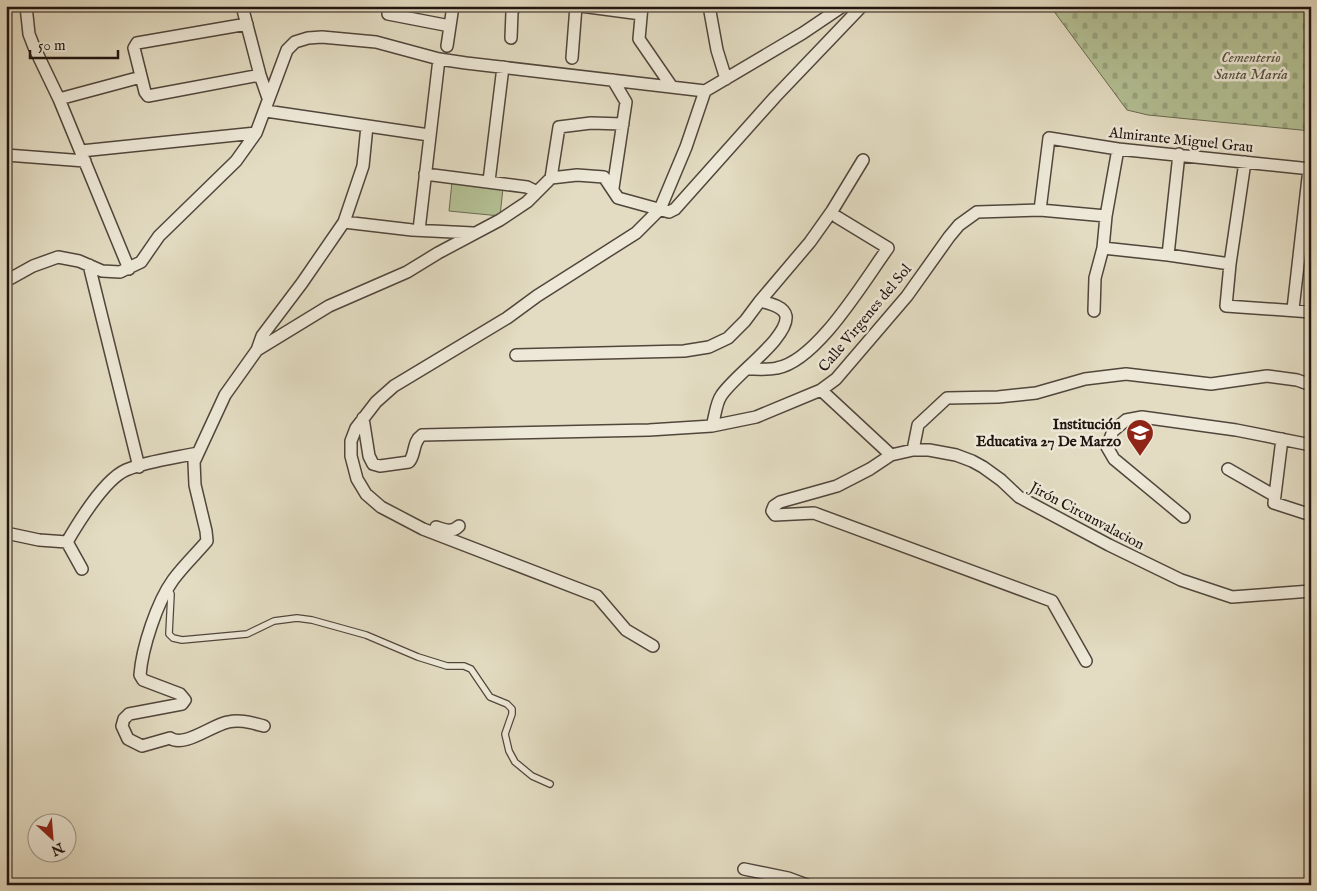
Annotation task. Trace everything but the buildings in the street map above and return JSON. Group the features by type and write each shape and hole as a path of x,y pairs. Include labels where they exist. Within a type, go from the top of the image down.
{"street":[{"path":"26,6 29,34 83,156 129,269"},
{"path":"242,6 260,76 268,98"},
{"path":"447,46 453,6"},
{"path":"510,38 512,12 515,6"},
{"path":"572,58 576,6"},
{"path":"581,6 642,10 640,39 672,87"},
{"path":"709,6 717,50 726,78"},
{"path":"6,281 33,266 58,257 79,260 102,270 120,272 141,262 159,236 236,161 256,133 266,111 268,98 287,50 295,42 308,38 322,37 376,42 439,59 705,91 803,33 843,6"},
{"path":"257,350 329,306 407,272 473,233 500,220 527,202 552,178 577,175 604,177 618,198 668,212 676,209 775,97 862,6"},
{"path":"388,14 450,26"},
{"path":"247,24 137,43 134,48 141,77 148,96 260,76"},
{"path":"419,230 439,59"},
{"path":"489,181 503,67"},
{"path":"59,100 141,77"},
{"path":"612,188 626,102 613,80"},
{"path":"653,646 626,630 597,596 423,529 381,507 366,494 357,479 351,456 351,441 356,428 363,418 376,402 394,386 507,318 537,296 636,233 660,209 686,147 705,91"},
{"path":"266,111 429,136"},
{"path":"552,178 559,127 590,123 623,124"},
{"path":"264,726 242,720 231,721 219,723 178,742 170,738 142,746 128,739 122,726 124,719 129,714 182,704 185,700 180,694 148,683 140,676 146,644 160,605 173,580 207,541 195,486 194,462 225,395 257,350 262,336 302,283 344,222 363,166 367,126"},
{"path":"6,155 83,156 256,133"},
{"name":"Almirante Miguel Grau","path":"1040,210 1049,138 1118,149 1310,169"},
{"path":"1094,311 1095,278 1103,248 1106,216 1118,149"},
{"path":"1168,255 1179,154"},
{"path":"516,355 684,351 709,347 728,338 745,322 760,300 810,242 832,212 863,160"},
{"path":"1244,162 1226,306 1293,309 1311,312"},
{"path":"1293,309 1310,169"},
{"path":"425,174 527,187 537,192"},
{"name":"Calle Virgenes del Sol","path":"363,418 369,456 373,464 380,466 409,462 413,457 416,442 422,435 649,430 712,426 756,417 821,390 836,379 908,296 959,225 977,212 1040,210 1106,216"},
{"path":"746,369 777,368 798,361 823,338 888,248 837,217"},
{"path":"344,222 419,230 473,233"},
{"path":"1103,248 1230,264"},
{"path":"89,265 139,467"},
{"path":"712,426 720,396 785,327 786,315 782,309 760,300"},
{"path":"913,450 918,425 947,398 998,397 1036,393 1085,378 1126,374 1211,384 1267,376 1297,380 1311,385"},
{"path":"821,390 891,456"},
{"path":"1184,517 1114,459 1107,447 1113,431 1126,420 1142,417 1236,430 1311,445"},
{"path":"1282,439 1274,503 1311,515"},
{"name":"Jirón Circunvalacion","path":"1086,661 1052,601 814,513 775,515 772,511 774,506 780,502 837,486 891,456 913,450 938,452 972,461 1001,480 1019,497 1109,545 1181,580 1232,597 1311,591"},
{"path":"67,542 78,522 113,479 125,470 198,452"},
{"path":"1228,469 1275,496"},
{"path":"423,529 432,525 447,530 455,530 459,526"},
{"path":"6,533 39,540 67,542"},
{"path":"67,542 82,569"},
{"path":"744,869 788,878 806,885"}],"lane":[{"path":"168,589 171,594 169,634 173,638 182,640 247,634 274,621 297,618 312,620 366,635 418,657 447,666 464,666 471,670 490,697 507,704 512,709 505,734 509,751 513,758 525,771 550,784"}],"green space":[{"name":"Cementerio Santa María","path":"1050,6 1311,6 1311,131 1148,115 1127,110"},
{"path":"452,182 503,188 500,216 449,211"}],"place":[{"name":"Institución Educativa 27 De Marzo","path":"1140,457"}]}
